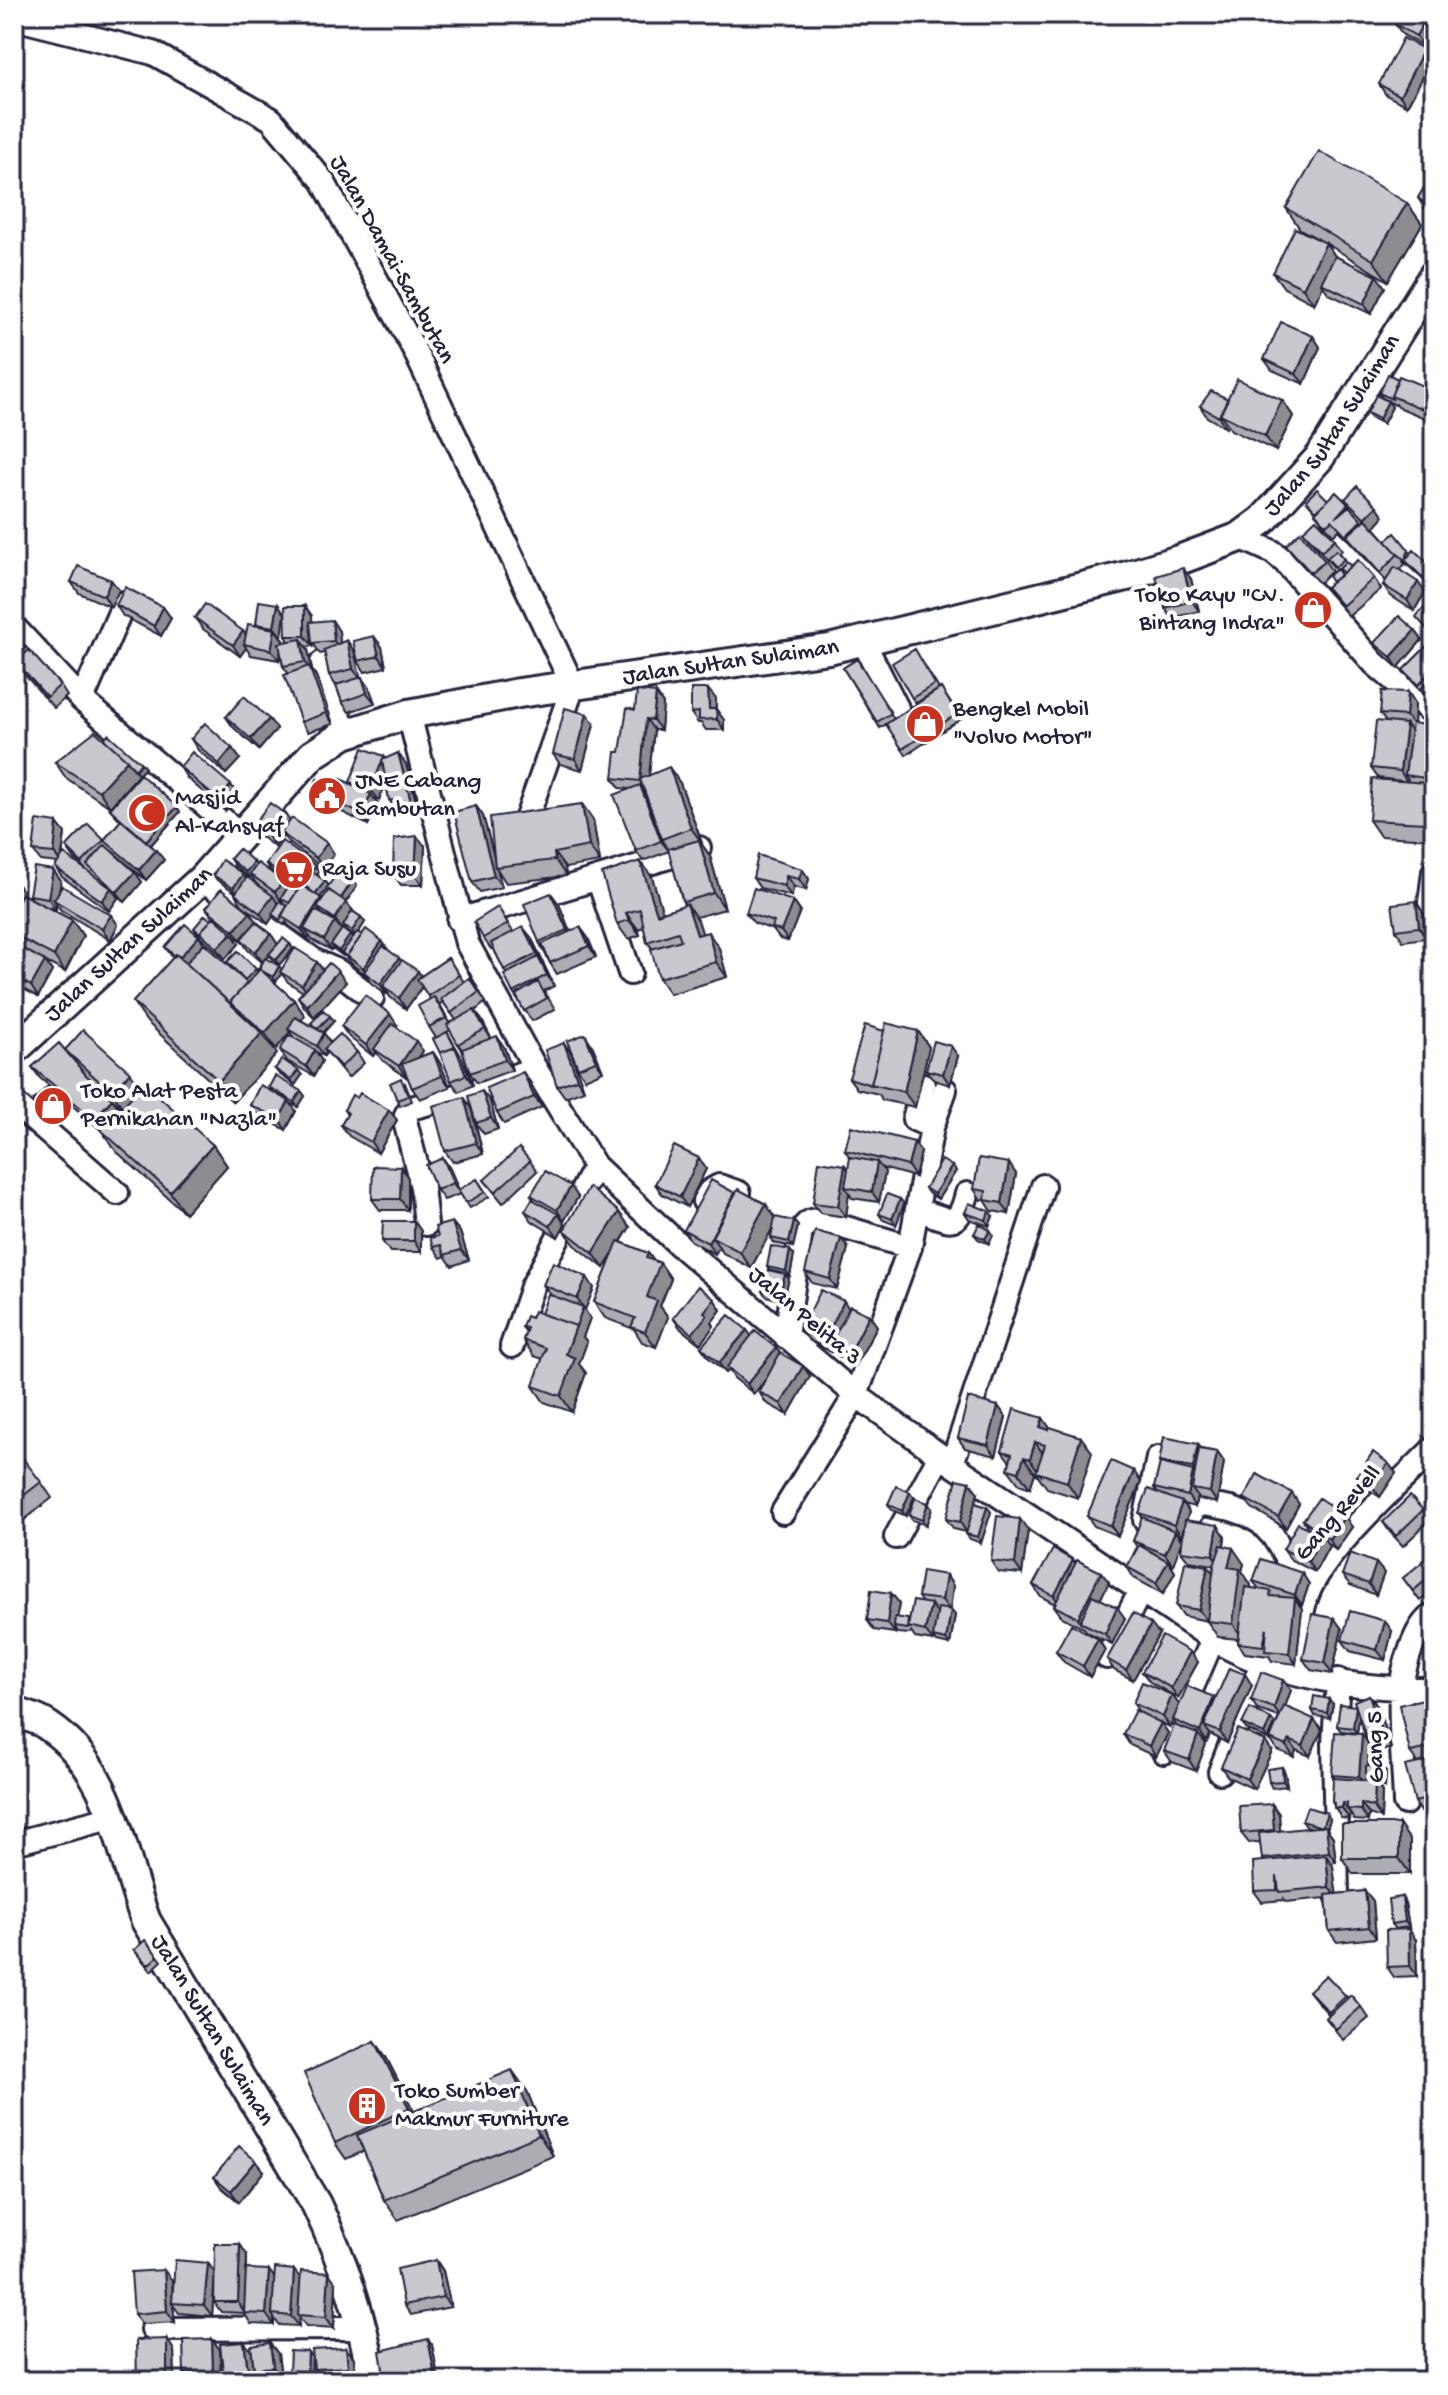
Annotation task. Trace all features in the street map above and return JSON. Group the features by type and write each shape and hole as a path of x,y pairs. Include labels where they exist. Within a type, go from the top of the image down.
{"main road":[{"name":"Jalan Sultan Sulaiman","path":"14,1050 202,879 312,755 345,734 409,714 519,693 829,649 1127,576 1240,537 1263,520 1320,457 1434,275"},
{"name":"Jalan Sultan Sulaiman","path":"14,1711 47,1725 79,1752 101,1785 146,1921 316,2204 337,2248 364,2328 373,2381"}],"street":[{"name":"Jalan Damai-Sambutan","path":"14,18 153,53 271,119 314,170 323,181 414,349 573,686"},
{"path":"1240,537 1273,552 1285,562 1374,663 1434,714"},
{"path":"82,700 124,603"},
{"path":"14,627 82,700 242,836"},
{"path":"863,641 897,708"},
{"path":"322,663 345,734"},
{"path":"524,826 573,686"},
{"name":"Jalan Pelita 3","path":"409,714 459,920 479,966 535,1068 595,1166 686,1230 786,1337 856,1395 1235,1653 1297,1673 1401,1689 1434,1689"},
{"path":"459,920 699,848"},
{"path":"1430,903 1434,872"},
{"path":"598,878 630,973"},
{"path":"202,879 315,961 338,971 372,998"},
{"path":"426,1224 422,1187 406,1115 411,1108 478,1090 535,1068"},
{"path":"783,1512 856,1395 910,1247 932,1127 934,1088"},
{"path":"14,1103 117,1193"},
{"path":"512,1346 532,1287 595,1166"},
{"path":"686,1230 715,1188 719,1186 739,1193"},
{"path":"896,1537 946,1459 1043,1186"},
{"path":"917,1210 957,1219 961,1216 967,1194"},
{"path":"786,1337 801,1231 805,1224 819,1220 910,1247"},
{"name":"Gang Revell","path":"1297,1673 1303,1612 1315,1578 1347,1538 1434,1448"},
{"path":"1107,1657 1137,1587 1140,1549 1158,1458"},
{"path":"1168,1609 1189,1517 1196,1507 1204,1504 1231,1509 1261,1523 1286,1557 1315,1578"},
{"name":"Gang 5","path":"1405,1803 1401,1689 1418,1629 1426,1618 1434,1615"},
{"path":"1164,1752 1213,1639"},
{"path":"1220,1772 1262,1663"},
{"path":"1337,1895 1334,1743 1338,1680"},
{"path":"14,1843 114,1817"},
{"path":"153,2329 364,2328"}],"building":[{"path":"1400,14 1428,14 1416,36 1395,24"},
{"path":"1403,38 1424,49 1400,96 1379,84"},
{"path":"1319,151 1407,203 1373,260 1286,208"},
{"path":"1434,171 1434,207 1432,209 1418,198"},
{"path":"1295,228 1326,243 1303,288 1273,273"},
{"path":"1335,256 1377,276 1364,304 1321,283"},
{"path":"1430,286 1434,287 1434,308 1424,304"},
{"path":"1281,322 1313,336 1296,374 1264,359"},
{"path":"1388,374 1398,379 1392,399 1379,393"},
{"path":"1399,376 1433,390 1425,410 1391,396"},
{"path":"1237,379 1282,400 1265,436 1220,414"},
{"path":"1211,391 1228,399 1219,417 1200,406"},
{"path":"1376,395 1388,401 1379,419 1367,413"},
{"path":"1357,486 1377,506 1365,518 1345,499"},
{"path":"1317,489 1328,500 1316,511 1306,500"},
{"path":"1336,492 1348,504 1336,517 1349,506 1362,520 1346,535 1332,520 1326,525 1315,513"},
{"path":"1316,519 1335,539 1322,551 1303,531"},
{"path":"1366,519 1398,554 1380,573 1347,536"},
{"path":"1300,532 1325,561 1311,573 1286,545"},
{"path":"1395,533 1409,550 1405,560 1386,541"},
{"path":"1336,550 1344,559 1335,567 1327,558"},
{"path":"1414,550 1434,572 1426,581 1405,560"},
{"path":"1358,560 1374,578 1342,606 1326,587"},
{"path":"1346,562 1351,566 1343,573 1339,569"},
{"path":"78,566 111,580 104,596 71,582"},
{"path":"1395,567 1418,582 1407,600 1383,585"},
{"path":"1183,568 1192,601 1165,608 1156,576"},
{"path":"1337,569 1341,575 1332,582 1328,576"},
{"path":"125,587 163,607 154,626 116,605"},
{"name":"Toko Kayu \"CV. Bintang Indra\"","path":"1312,592 1322,605 1307,618 1296,606"},
{"path":"259,601 278,604 274,627 256,624"},
{"path":"205,604 243,631 233,645 195,618"},
{"path":"285,606 305,606 305,636 286,636"},
{"path":"1423,608 1434,615 1427,629 1416,617"},
{"path":"1399,616 1415,630 1391,657 1374,643"},
{"path":"332,620 334,641 312,643 310,622"},
{"path":"248,624 275,629 271,650 244,644"},
{"path":"374,636 379,656 358,661 353,641"},
{"path":"17,637 26,647 14,657 14,639"},
{"path":"301,639 305,662 283,666 279,643"},
{"path":"1434,639 1434,669 1418,685 1403,670"},
{"path":"347,640 353,669 329,675 324,650"},
{"name":"Bengkel Mobil \"Volvo Motor\"","path":"915,649 935,684 912,698 892,663"},
{"path":"29,650 60,685 47,697 16,662"},
{"name":"Bengkel Mobil \"Volvo Motor\"","path":"857,659 891,713 877,722 843,668"},
{"path":"309,666 326,713 301,722 284,675"},
{"path":"1434,674 1434,701 1421,689"},
{"path":"362,677 367,693 342,702 336,685"},
{"name":"Bengkel Mobil \"Volvo Motor\"","path":"941,688 957,714 902,749 886,724"},
{"path":"691,689 708,689 709,709 716,709 717,719 699,720 699,712 691,713"},
{"path":"637,691 656,693 653,720 646,719 640,781 613,778 627,708 635,710"},
{"path":"1382,691 1408,692 1406,716 1380,714"},
{"path":"244,696 269,719 251,739 226,717"},
{"path":"565,708 587,714 575,759 553,754"},
{"path":"1376,721 1406,724 1400,771 1371,768"},
{"path":"205,723 232,748 219,764 191,739"},
{"path":"1412,723 1434,726 1432,779 1405,775"},
{"path":"95,731 127,760 99,791 55,762"},
{"path":"108,734 141,763 135,770 104,739"},
{"path":"363,748 384,756 371,790 350,782"},
{"path":"192,752 231,785 218,800 180,767"},
{"path":"398,753 411,802 389,800 382,760"},
{"path":"669,767 691,828 662,839 640,779"},
{"name":"Masjid Al-Kahsyaf","path":"140,774 177,807 146,841 110,809"},
{"path":"317,779 335,786 329,802 311,796"},
{"path":"341,779 371,794 361,814 331,800"},
{"path":"1372,779 1427,783 1425,823 1369,820"},
{"path":"640,785 661,841 636,851 614,795"},
{"path":"270,803 285,814 268,836 253,825"},
{"path":"582,804 589,846 554,853 555,860 495,867 490,817"},
{"path":"476,806 494,876 472,882 454,812"},
{"path":"292,818 327,843 316,858 281,833"},
{"path":"37,820 57,823 54,853 33,851"},
{"path":"121,820 156,850 139,870 104,840"},
{"path":"88,824 104,840 82,863 66,847"},
{"path":"417,836 415,875 393,874 394,839"},
{"path":"699,840 714,893 683,902 668,849"},
{"name":"Raja Susu","path":"282,841 316,866 299,888 266,864"},
{"path":"105,845 135,872 117,892 87,865"},
{"path":"239,849 254,862 246,872 230,859"},
{"path":"64,854 111,888 102,901 55,867"},
{"path":"758,855 802,869 799,879 786,876 784,886 753,878"},
{"path":"222,860 243,874 233,888 213,875"},
{"path":"640,861 657,914 687,904 697,935 708,932 716,962 659,978 651,949 681,940 678,932 647,942 640,909 626,913 629,920 617,924 602,874"},
{"path":"258,863 283,881 275,892 250,874"},
{"path":"34,867 53,870 48,898 29,895"},
{"path":"339,871 353,880 341,898 326,889"},
{"path":"314,873 325,881 315,894 305,886"},
{"path":"247,877 273,896 260,913 235,894"},
{"path":"290,884 298,890 289,903 281,898"},
{"path":"301,885 321,898 301,929 281,916"},
{"path":"62,886 111,915 102,929 54,900"},
{"path":"754,888 793,901 781,931 772,928 774,922 746,913"},
{"path":"221,889 250,912 234,931 206,908"},
{"path":"329,890 346,902 335,919 317,907"},
{"path":"551,893 567,930 539,942 524,904"},
{"path":"22,894 72,920 54,956 14,935 14,908"},
{"path":"280,901 287,906 280,920 272,914"},
{"path":"1416,901 1419,927 1396,930 1392,904"},
{"path":"498,907 508,924 483,938 474,922"},
{"path":"315,910 335,921 324,940 304,929"},
{"path":"352,911 361,917 352,931 343,926"},
{"path":"205,915 211,920 200,932 202,935 194,928"},
{"path":"214,917 232,933 217,948 200,932"},
{"path":"256,922 271,934 255,952 241,939"},
{"path":"185,924 199,936 180,957 175,956 165,947"},
{"path":"523,927 537,954 504,970 491,943"},
{"path":"580,927 589,946 550,963 542,944"},
{"path":"342,929 350,935 339,951 331,945"},
{"path":"366,929 382,941 363,968 347,956"},
{"path":"357,932 362,935 347,956 349,958 342,953"},
{"path":"283,938 290,944 276,960 269,954"},
{"path":"204,943 247,983 230,1002 232,1005 186,963"},
{"path":"14,944 45,961 31,986 14,977"},
{"path":"383,946 399,958 380,984 364,972"},
{"path":"295,948 317,962 302,985 280,972"},
{"path":"238,951 256,969 245,980 227,962"},
{"path":"176,954 262,1033 219,1081 133,1002"},
{"path":"538,957 547,975 513,993 504,975"},
{"path":"265,958 279,966 273,977 259,969"},
{"path":"448,958 459,975 428,996 417,979"},
{"path":"402,960 418,971 399,998 383,986"},
{"path":"329,963 338,971 307,1006 298,997"},
{"path":"260,969 294,1000 265,1033 230,1002"},
{"path":"469,978 479,992 451,1013 441,999"},
{"path":"538,982 547,998 524,1011 516,995"},
{"path":"365,995 390,1014 366,1045 341,1026"},
{"path":"434,997 446,1018 429,1027 418,1006"},
{"path":"323,1010 330,1016 317,1029 311,1023"},
{"path":"474,1010 485,1029 458,1044 447,1025"},
{"path":"295,1017 324,1033 317,1046 288,1029"},
{"path":"886,1023 918,1031 904,1092 871,1084"},
{"path":"392,1024 416,1041 399,1066 374,1049"},
{"path":"865,1025 884,1031 871,1085 849,1078"},
{"path":"83,1030 130,1072 112,1093 65,1050"},
{"path":"447,1032 455,1047 440,1053 433,1039"},
{"path":"340,1034 357,1052 341,1067 324,1049"},
{"path":"585,1034 596,1061 578,1068 567,1041"},
{"path":"289,1035 315,1050 306,1066 280,1050"},
{"path":"497,1036 505,1060 470,1073 462,1049"},
{"path":"934,1041 951,1046 943,1074 926,1070"},
{"path":"59,1043 112,1099 94,1119 32,1067"},
{"path":"564,1043 577,1079 557,1086 545,1050"},
{"path":"455,1047 466,1075 451,1081 440,1053"},
{"path":"433,1052 442,1076 412,1088 402,1064"},
{"path":"282,1059 298,1070 291,1080 275,1069"},
{"path":"523,1072 534,1097 497,1113 486,1088"},
{"path":"275,1076 301,1091 294,1102 269,1087"},
{"path":"401,1078 408,1096 397,1100 390,1083"},
{"path":"144,1083 213,1145 170,1192 101,1130"},
{"path":"260,1085 289,1101 279,1119 250,1105"},
{"name":"Toko Alat Pesta Pernikahan \"Nazla\"","path":"48,1086 63,1102 50,1115 34,1100"},
{"path":"482,1091 491,1118 476,1123 468,1096"},
{"path":"360,1093 389,1110 371,1142 341,1125 348,1113 344,1110 352,1095 357,1098"},
{"path":"464,1097 476,1143 445,1151 433,1106"},
{"path":"851,1126 914,1142 908,1166 845,1150"},
{"path":"674,1146 699,1158 680,1197 655,1184"},
{"path":"519,1148 530,1161 495,1192 484,1180"},
{"path":"850,1157 877,1162 872,1192 845,1187"},
{"path":"443,1158 453,1183 437,1190 426,1165"},
{"path":"979,1158 1009,1163 1002,1203 985,1200 986,1191 974,1189"},
{"path":"942,1160 952,1166 934,1194 925,1188"},
{"path":"819,1161 845,1165 838,1206 813,1203"},
{"path":"373,1166 401,1167 400,1199 372,1199"},
{"path":"545,1171 571,1186 557,1210 531,1195"},
{"path":"477,1179 485,1192 466,1203 458,1190"},
{"path":"711,1180 735,1193 708,1243 684,1230"},
{"path":"589,1187 619,1212 593,1253 564,1230"},
{"path":"738,1189 766,1204 740,1252 712,1237"},
{"path":"887,1194 900,1199 892,1219 879,1214"},
{"path":"532,1199 558,1214 550,1226 525,1211"},
{"path":"969,1203 989,1211 986,1220 965,1213"},
{"path":"775,1217 794,1221 789,1242 771,1238"},
{"path":"383,1221 414,1221 414,1241 382,1241"},
{"path":"452,1222 461,1250 444,1255 441,1245 433,1247 430,1238 438,1236 435,1227"},
{"path":"979,1224 990,1230 985,1239 974,1234"},
{"path":"815,1231 841,1238 830,1279 805,1272"},
{"path":"618,1241 648,1253 646,1258 660,1263 647,1297 657,1301 645,1332 631,1327 635,1318 594,1302"},
{"path":"771,1246 790,1250 786,1271 767,1267"},
{"path":"553,1262 587,1277 577,1299 543,1285"},
{"path":"768,1270 785,1274 780,1295 762,1291"},
{"path":"698,1286 714,1299 704,1312 707,1315 692,1334 673,1318"},
{"path":"821,1290 844,1301 824,1341 801,1329"},
{"path":"548,1294 583,1307 576,1326 541,1314"},
{"path":"850,1306 869,1315 849,1355 830,1345"},
{"path":"534,1311 576,1326 566,1354 575,1358 561,1396 533,1386 546,1348 523,1340 527,1328 522,1327 526,1316 531,1318"},
{"path":"729,1315 747,1330 719,1363 701,1347"},
{"path":"755,1331 776,1348 747,1384 727,1367"},
{"path":"780,1353 803,1366 781,1404 759,1392"},
{"path":"968,1398 998,1406 988,1445 958,1438"},
{"path":"1014,1409 1043,1418 1040,1427 1081,1437 1067,1482 1036,1472 1045,1445 1035,1442 1030,1459 1024,1457 1019,1472 1008,1469 1012,1454 1002,1451"},
{"path":"1164,1437 1198,1444 1193,1468 1159,1462"},
{"path":"14,1449 41,1482 14,1503"},
{"path":"1199,1449 1217,1452 1210,1492 1192,1489"},
{"path":"1373,1452 1388,1463 1372,1486 1357,1476"},
{"path":"1111,1461 1134,1471 1111,1526 1087,1516"},
{"path":"1160,1463 1193,1471 1188,1496 1154,1488"},
{"path":"1257,1474 1292,1493 1278,1517 1244,1498"},
{"path":"957,1479 970,1482 960,1522 946,1519"},
{"path":"896,1486 910,1492 902,1511 888,1504"},
{"path":"1148,1489 1182,1502 1174,1525 1139,1513"},
{"path":"1410,1496 1423,1510 1396,1536 1383,1522"},
{"path":"915,1498 928,1503 922,1520 909,1515"},
{"path":"1319,1498 1345,1516 1329,1539 1303,1520"},
{"path":"975,1503 987,1507 978,1537 966,1534"},
{"path":"997,1516 1020,1519 1015,1564 991,1561"},
{"path":"1142,1517 1175,1531 1165,1554 1133,1541"},
{"path":"1185,1520 1218,1525 1213,1555 1181,1551"},
{"path":"1298,1523 1322,1535 1308,1562 1283,1549"},
{"path":"1139,1545 1168,1561 1156,1583 1127,1567"},
{"path":"1221,1545 1233,1548 1228,1567 1240,1569 1233,1624 1207,1621 1214,1566"},
{"path":"1053,1549 1073,1560 1054,1596 1033,1585"},
{"path":"1350,1553 1376,1563 1369,1584 1342,1575"},
{"path":"1261,1559 1302,1573 1295,1595 1253,1581"},
{"path":"1426,1559 1434,1573 1413,1591 1403,1578"},
{"path":"1077,1560 1101,1572 1078,1618 1054,1606"},
{"path":"1185,1562 1208,1566 1199,1610 1176,1606"},
{"path":"922,1571 946,1575 942,1600 918,1597"},
{"path":"1245,1587 1271,1591 1270,1596 1295,1598 1289,1653 1265,1651 1267,1628 1263,1646 1238,1643"},
{"path":"871,1590 891,1593 887,1623 867,1620"},
{"path":"1092,1595 1117,1607 1105,1634 1080,1622"},
{"path":"913,1601 931,1604 925,1631 908,1627"},
{"path":"938,1608 951,1610 946,1640 933,1637"},
{"path":"1350,1611 1385,1621 1377,1650 1342,1640"},
{"path":"1133,1613 1151,1624 1126,1670 1107,1659"},
{"path":"1312,1614 1334,1618 1325,1663 1303,1659"},
{"path":"895,1617 908,1619 907,1629 894,1627"},
{"path":"1071,1624 1098,1639 1083,1666 1056,1651"},
{"path":"1162,1636 1190,1652 1171,1688 1142,1672"},
{"path":"1229,1668 1245,1674 1220,1732 1204,1726"},
{"path":"1261,1672 1283,1680 1274,1708 1251,1700"},
{"path":"1142,1682 1172,1695 1163,1717 1133,1703"},
{"path":"1187,1686 1214,1697 1200,1732 1173,1720"},
{"path":"1369,1695 1383,1737 1368,1743 1354,1701"},
{"path":"1314,1696 1329,1699 1327,1713 1312,1710"},
{"path":"1423,1699 1434,1747 1410,1752 1399,1705"},
{"path":"1340,1704 1356,1706 1353,1728 1337,1726"},
{"path":"1284,1706 1314,1719 1303,1746 1289,1740 1286,1746 1270,1739"},
{"path":"1250,1708 1271,1719 1264,1734 1242,1724"},
{"path":"1135,1710 1161,1723 1149,1746 1123,1734"},
{"path":"1174,1725 1198,1734 1189,1760 1164,1751"},
{"path":"1238,1729 1265,1741 1247,1779 1221,1767"},
{"path":"1335,1732 1362,1734 1359,1777 1332,1775"},
{"path":"1428,1761 1434,1797 1415,1802 1405,1766"},
{"path":"1366,1766 1382,1767 1381,1782 1366,1781"},
{"path":"1282,1767 1283,1781 1269,1782 1267,1769"},
{"path":"1333,1778 1375,1781 1374,1807 1361,1803 1361,1810 1347,1809 1347,1803 1342,1803 1342,1808 1334,1808"},
{"path":"1272,1804 1274,1830 1241,1833 1239,1806"},
{"path":"1307,1807 1327,1813 1322,1827 1302,1821"},
{"path":"1342,1824 1399,1824 1399,1858 1342,1858"},
{"path":"1326,1826 1329,1852 1262,1859 1259,1833"},
{"path":"1326,1855 1329,1887 1279,1892 1277,1876 1277,1890 1254,1891 1253,1862"},
{"path":"1365,1891 1369,1927 1329,1931 1326,1895"},
{"path":"1402,1897 1405,1922 1391,1924 1388,1899"},
{"path":"1409,1929 1410,1966 1387,1967 1386,1930"},
{"path":"145,1940 158,1956 148,1965 134,1950"},
{"path":"1326,1975 1346,1996 1329,2012 1309,1991"},
{"path":"1351,1995 1361,2007 1336,2029 1326,2018"},
{"name":"Toko Sumber Makmur Furniture","path":"375,2041 409,2108 335,2143 304,2073"},
{"path":"512,2070 539,2135 384,2200 357,2135"},
{"path":"239,2146 256,2161 231,2191 214,2177"},
{"path":"215,2244 240,2244 238,2302 214,2302"},
{"path":"175,2260 208,2263 204,2305 172,2303"},
{"path":"436,2260 443,2297 404,2305 397,2269"},
{"path":"275,2268 294,2270 291,2316 272,2314"},
{"path":"246,2269 269,2270 266,2314 244,2313"},
{"path":"164,2270 167,2311 134,2314 131,2272"},
{"path":"301,2271 329,2273 326,2317 298,2315"},
{"path":"167,2339 167,2379 137,2379 136,2340"},
{"path":"212,2339 213,2373 184,2373 183,2340"},
{"path":"428,2339 436,2381 385,2381 380,2351"},
{"path":"244,2342 249,2377 224,2380 220,2344"},
{"path":"270,2343 273,2367 254,2369 251,2346"},
{"path":"346,2348 348,2367 314,2369 312,2350"},
{"path":"290,2351 308,2352 307,2372 289,2371"},
{"path":"348,2371 349,2381 315,2381 314,2375"},
{"path":"307,2374 308,2381 285,2381 285,2377"},
{"path":"278,2377 279,2381 255,2381 255,2380"}],"place":[{"name":"Toko Kayu \"CV. Bintang Indra\"","path":"1313,610"},
{"name":"Bengkel Mobil \"Volvo Motor\"","path":"925,724"},
{"name":"JNE Cabang Sambutan","path":"327,796"},
{"name":"Masjid Al-Kahsyaf","path":"147,813"},
{"name":"Raja Susu","path":"294,870"},
{"name":"Toko Alat Pesta Pernikahan \"Nazla\"","path":"53,1106"},
{"name":"Toko Sumber Makmur Furniture","path":"367,2106"}]}
